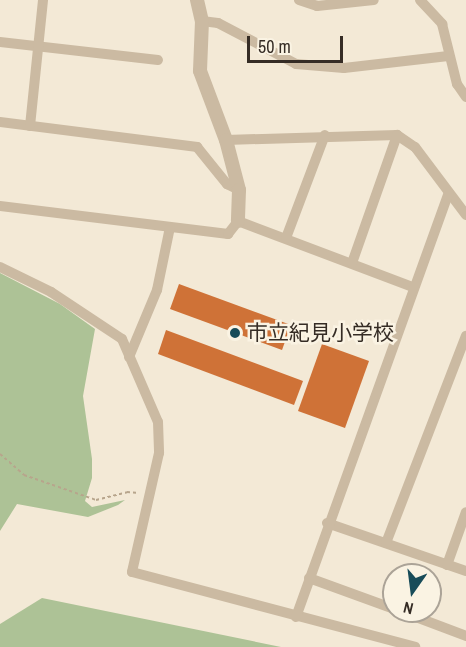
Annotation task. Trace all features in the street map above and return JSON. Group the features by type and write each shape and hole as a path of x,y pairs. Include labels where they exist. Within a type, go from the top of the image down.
{"street":[{"path":"30,126 43,0"},
{"path":"0,206 228,234 238,221 239,190 226,140 200,71 202,21 197,0"},
{"path":"299,0 317,6 374,0"},
{"path":"420,0 442,24 448,56 457,84 466,97"},
{"path":"202,21 218,23 265,50 305,66 344,68 448,56"},
{"path":"0,42 158,60"},
{"path":"0,122 197,147 227,184 239,190"},
{"path":"226,140 325,135 397,135 416,147 466,215"},
{"path":"286,238 325,135"},
{"path":"352,262 397,135"},
{"path":"296,617 327,523 449,193"},
{"path":"238,221 352,262 413,288"},
{"path":"129,357 157,290 170,227"},
{"path":"0,267 51,292 122,339 158,422 159,453 132,572 415,647"},
{"path":"386,543 466,336"},
{"path":"447,565 466,512"},
{"path":"327,523 466,571"},
{"path":"309,578 382,605"},
{"path":"432,623 466,636"}],"path":[{"path":"0,454 24,475 96,500 127,492 151,494"}],"green space":[{"path":"0,273 60,304 95,329 83,396 92,459 92,478 85,501 92,507 125,500 118,505 88,517 17,504 0,531"},
{"path":"42,598 281,647 0,647 0,624"}],"building":[{"path":"179,284 291,325 282,350 170,309"},
{"path":"166,330 303,381 294,405 158,354"},
{"path":"322,344 369,361 345,428 298,411"}],"place":[{"name":"市立紀見小学校","path":"235,333"}]}
